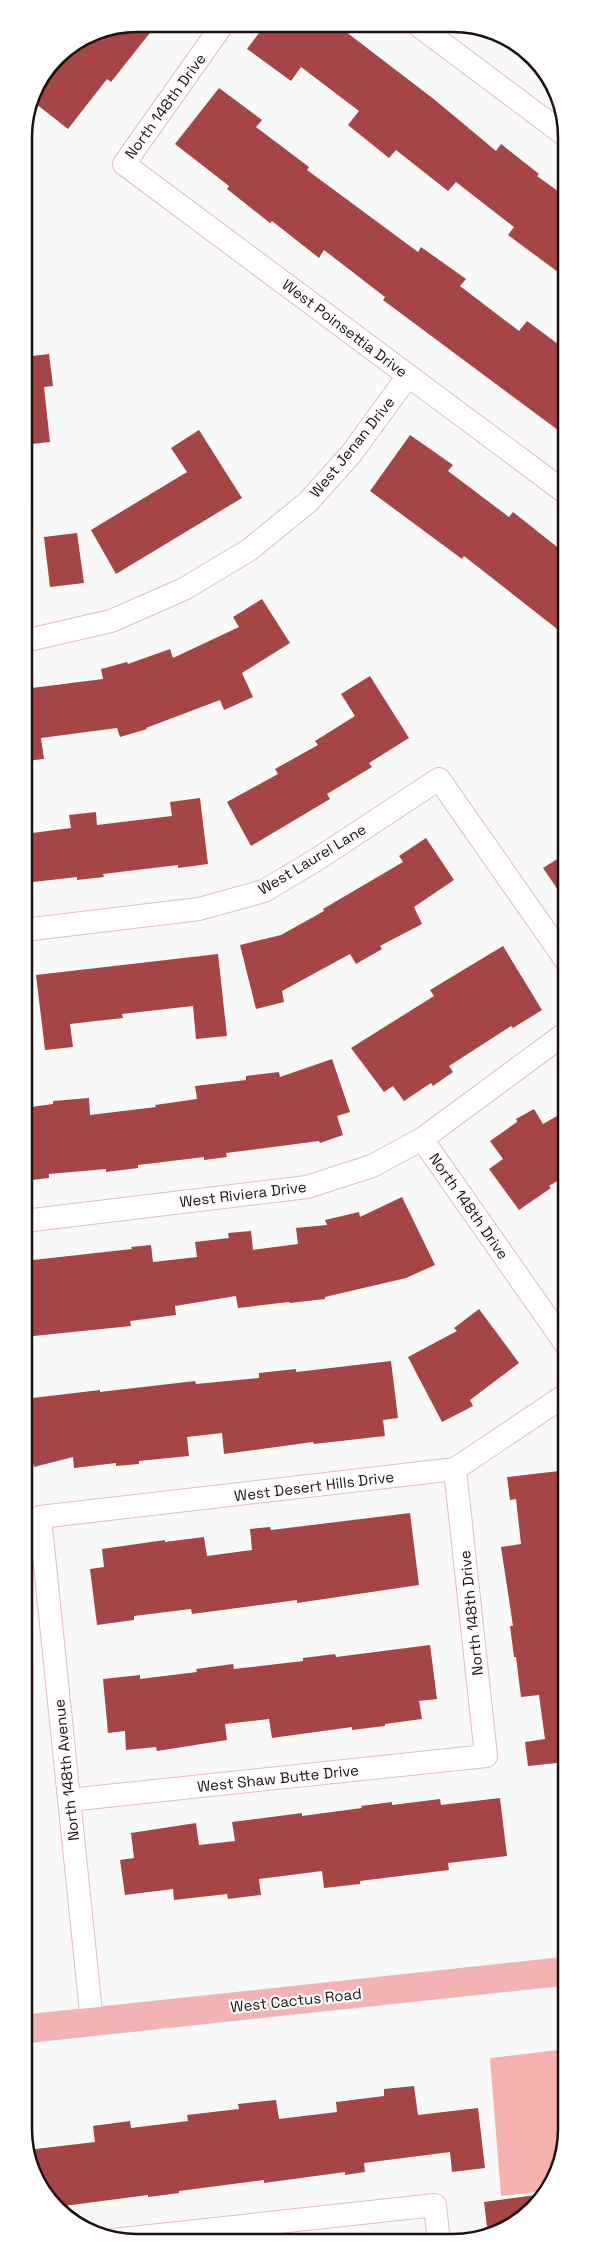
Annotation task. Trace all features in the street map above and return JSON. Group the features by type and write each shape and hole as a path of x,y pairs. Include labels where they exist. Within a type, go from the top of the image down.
{"main road":[{"name":"West Cactus Road","path":"32,2028 558,1972"}],"street":[{"path":"427,32 558,130"},
{"name":"North 148th Drive","path":"124,164 217,33"},
{"name":"West Poinsettia Drive","path":"124,164 558,487"},
{"name":"West Jenan Drive","path":"33,639 111,621 184,589 250,550 308,502 351,454 408,376"},
{"name":"West Laurel Lane","path":"33,929 199,909 264,891 316,860 440,779 558,950"},
{"name":"West Riviera Drive","path":"32,1220 307,1187 372,1166 422,1139 558,1039"},
{"name":"North 148th Drive","path":"422,1139 558,1333"},
{"name":"West Desert Hills Drive","path":"40,1517 455,1469 558,1400"},
{"name":"North 148th Drive","path":"455,1469 486,1756"},
{"name":"North 148th Avenue","path":"40,1517 92,2022"},
{"name":"West Shaw Butte Drive","path":"70,1800 486,1756"},
{"path":"168,2234 435,2205 438,2234"}],"shaded area":[{"path":"558,2050 558,2136 553,2163 548,2176 538,2192 501,2196 490,2058"}],"building":[{"path":"347,32 435,100 496,151 501,144 539,174 537,176 558,191 558,272 508,235 514,227 456,182 448,191 396,150 389,158 348,125 359,111 301,67 291,81 247,49 259,33"},
{"path":"150,33 111,82 107,79 68,129 38,105 43,91 59,68 79,50 91,43 110,36"},
{"path":"219,88 262,120 256,127 309,167 307,170 418,252 421,247 466,279 460,286 519,331 527,321 558,344 558,430 383,300 385,297 324,250 319,258 272,221 270,223 227,189 229,186 175,144"},
{"path":"49,354 53,386 44,387 50,442 33,444 33,356"},
{"path":"199,430 242,498 116,574 91,530 187,472 171,448"},
{"path":"410,435 453,465 448,471 509,517 513,512 558,548 558,630 464,556 462,559 370,491"},
{"path":"77,533 84,583 50,587 44,537"},
{"path":"262,599 290,643 242,673 253,697 224,710 220,700 147,729 120,737 117,728 41,738 44,759 33,760 33,688 103,679 101,669 127,662 128,664 170,649 173,658 239,627 233,617"},
{"path":"370,676 409,738 369,763 372,767 327,794 330,799 251,846 227,802 278,774 275,769 318,745 315,741 355,716 341,694"},
{"path":"200,798 208,864 178,868 178,865 103,874 104,877 77,880 77,877 33,882 33,833 71,828 69,815 96,812 97,825 172,816 170,802"},
{"path":"426,838 454,880 414,907 422,924 380,946 382,949 356,964 350,954 282,991 284,1002 256,1009 240,945 281,935 324,911 323,909 403,862 399,856"},
{"path":"558,859 558,890 543,868"},
{"path":"503,946 542,1010 513,1028 511,1026 449,1066 453,1072 433,1086 431,1083 404,1101 393,1086 384,1092 351,1048 434,996 430,990"},
{"path":"218,954 227,1036 196,1039 193,1006 122,1014 123,1018 70,1024 73,1047 45,1050 36,975"},
{"path":"332,1059 350,1112 337,1116 343,1135 320,1143 319,1141 226,1153 227,1157 204,1160 204,1157 138,1165 138,1168 106,1172 106,1169 49,1174 49,1178 32,1180 33,1107 53,1104 53,1101 89,1098 90,1115 156,1107 155,1105 197,1099 195,1086 246,1080 246,1076 279,1072 280,1077"},
{"path":"534,1109 543,1124 557,1116 558,1118 558,1180 549,1186 551,1188 519,1210 489,1169 503,1159 490,1141 517,1122 516,1119"},
{"path":"402,1197 435,1265 406,1278 325,1297 325,1299 238,1308 236,1296 175,1306 176,1315 130,1321 131,1326 32,1336 32,1260 132,1249 131,1247 151,1245 153,1262 197,1257 195,1242 229,1238 228,1233 251,1231 253,1250 298,1244 296,1228 327,1225 325,1220 359,1212 360,1217"},
{"path":"479,1309 519,1363 470,1400 473,1406 442,1422 408,1357 457,1331 454,1328"},
{"path":"391,1361 398,1418 383,1420 385,1436 314,1444 313,1442 224,1454 222,1433 187,1437 189,1456 139,1461 139,1464 116,1466 116,1463 74,1468 73,1457 34,1467 32,1398 195,1381 196,1384 259,1378 259,1373 296,1369 296,1372"},
{"path":"558,1471 558,1763 528,1766 525,1742 545,1739 539,1695 521,1697 516,1657 514,1657 510,1626 513,1626 501,1547 521,1544 516,1499 510,1500 507,1477"},
{"path":"410,1513 419,1585 297,1603 297,1600 192,1614 191,1609 134,1616 134,1620 97,1625 90,1569 104,1567 102,1549 165,1540 165,1542 204,1537 207,1556 252,1550 250,1529 270,1527 271,1530"},
{"path":"430,1645 437,1699 419,1701 422,1719 385,1724 385,1726 352,1730 352,1727 272,1738 269,1719 225,1724 227,1740 157,1751 156,1747 126,1750 125,1731 108,1733 103,1679 140,1675 140,1679 197,1672 196,1669 233,1664 234,1669 303,1661 303,1658 335,1654 336,1657"},
{"path":"500,1798 507,1856 448,1863 449,1870 360,1881 360,1884 324,1888 322,1871 259,1879 261,1895 228,1899 227,1894 174,1900 173,1889 125,1895 120,1860 134,1858 131,1833 196,1823 199,1845 235,1841 232,1822 302,1813 302,1816 392,1802 392,1805 440,1799 441,1805"},
{"path":"414,2086 418,2115 478,2108 485,2168 452,2172 450,2152 364,2163 365,2172 345,2175 345,2172 264,2183 264,2180 179,2191 179,2193 65,2206 50,2188 43,2176 34,2149 95,2142 93,2126 130,2121 131,2128 188,2121 187,2115 239,2109 238,2104 276,2100 279,2119 337,2112 336,2102 384,2096 384,2089"},
{"path":"535,2195 517,2213 493,2226 487,2227 484,2202"}]}
